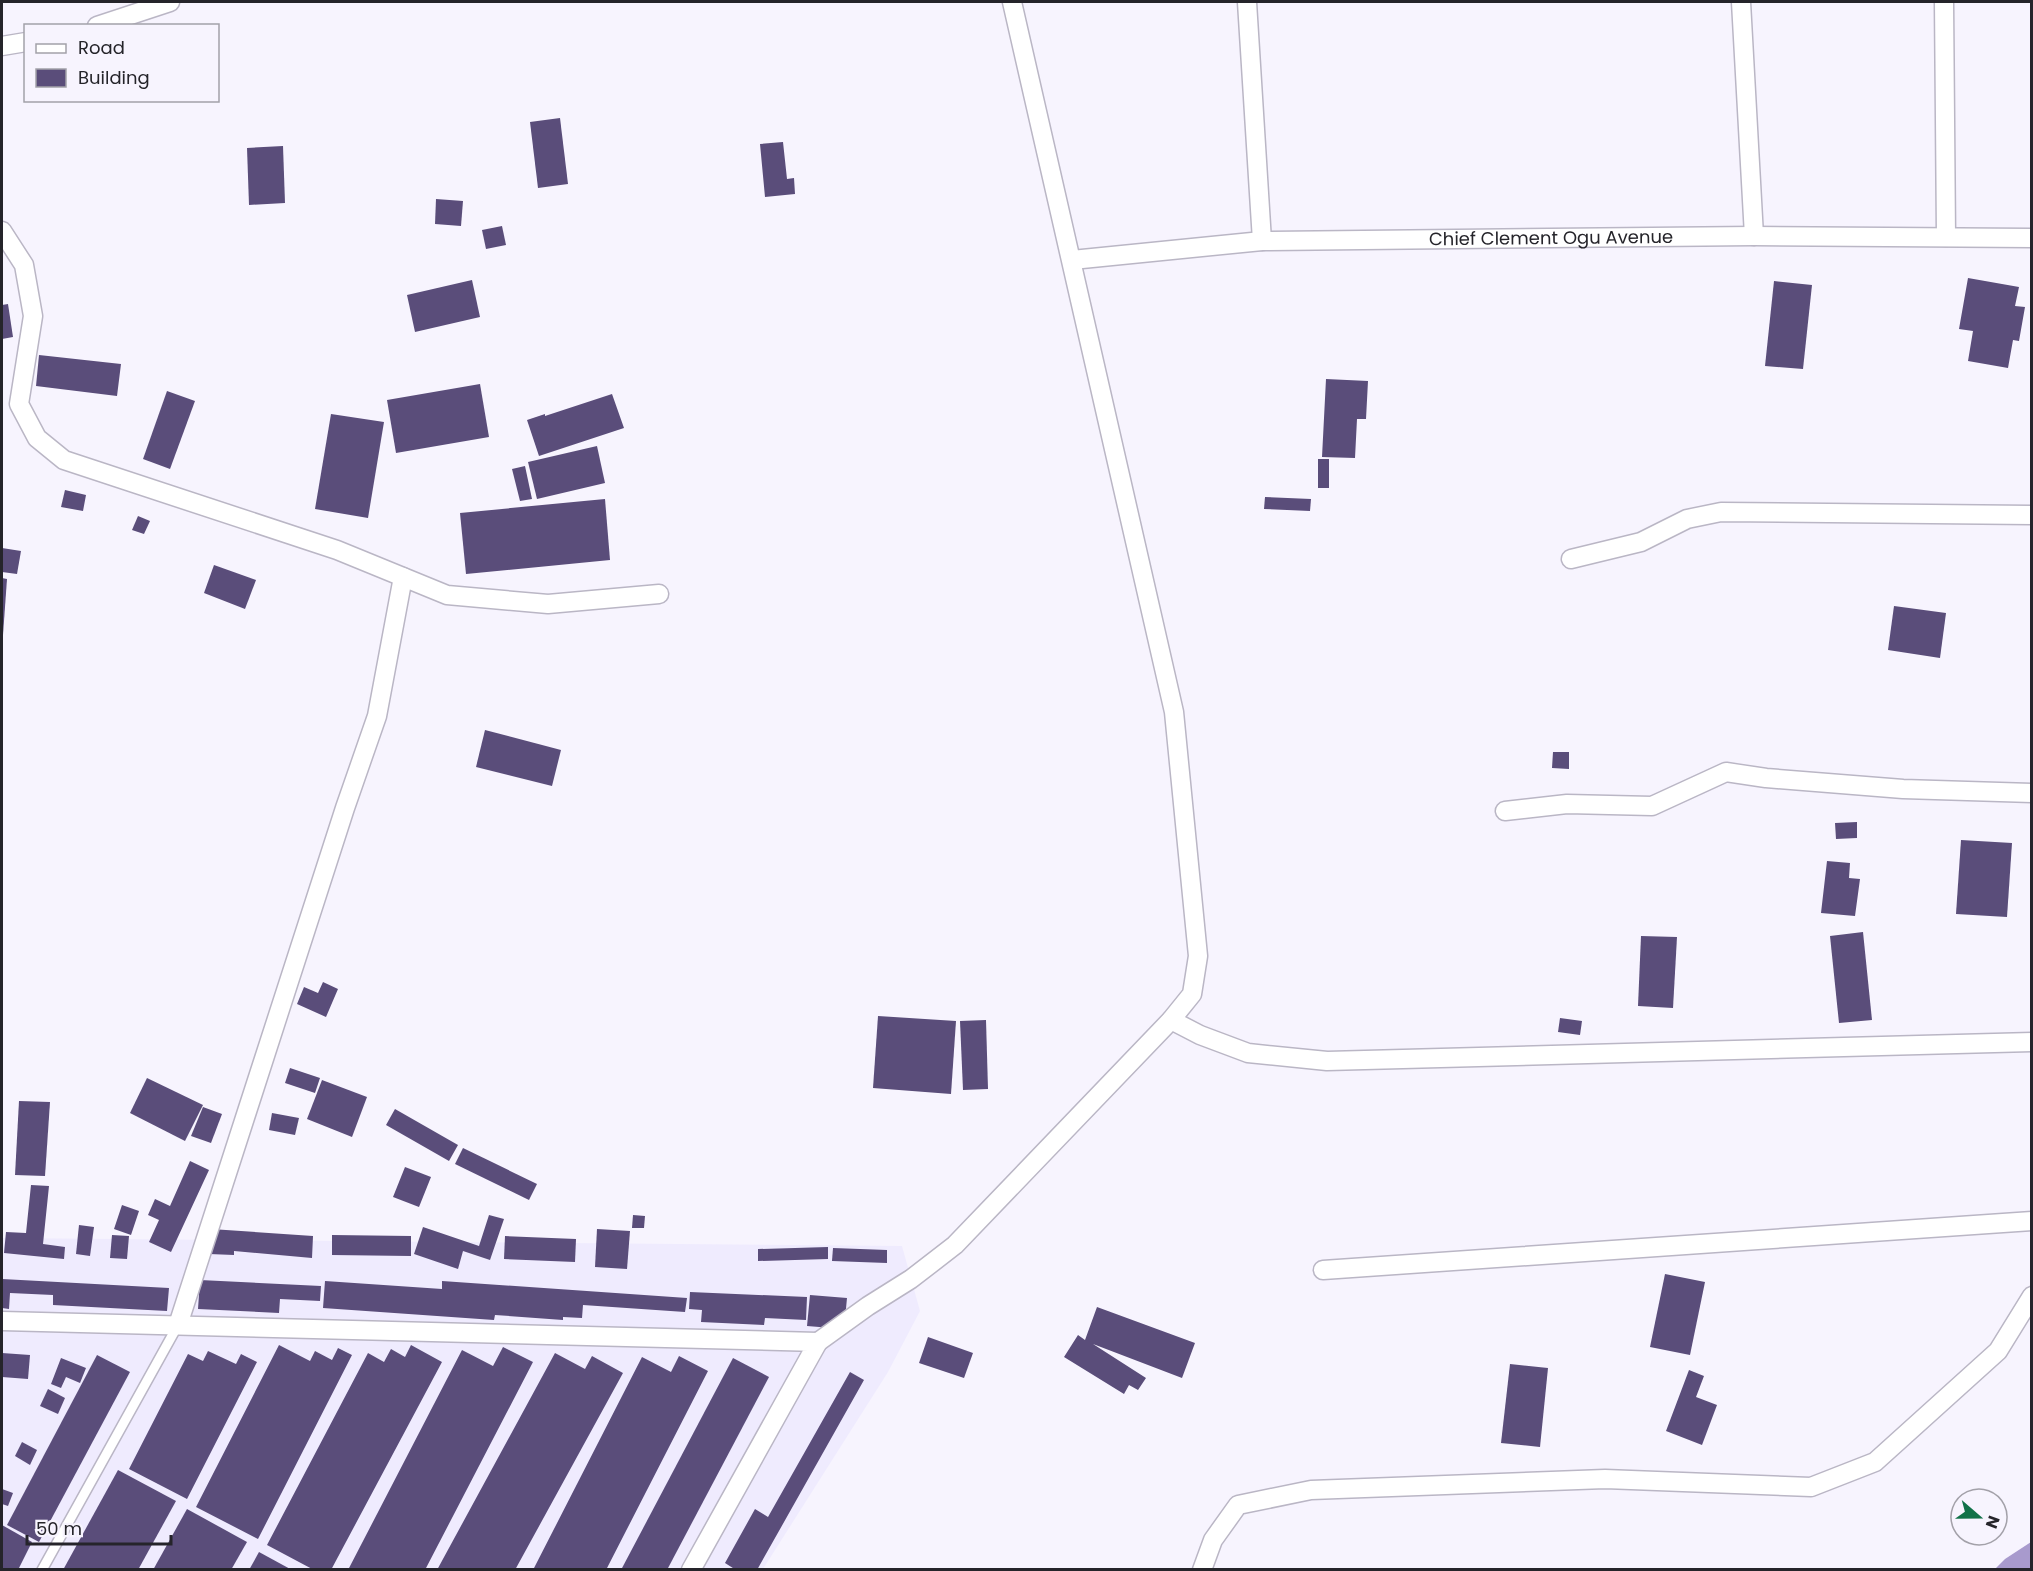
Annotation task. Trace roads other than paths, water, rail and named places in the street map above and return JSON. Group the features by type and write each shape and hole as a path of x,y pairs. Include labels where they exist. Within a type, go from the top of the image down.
{"street":[{"path":"104,24 170,2"},
{"path":"690,1569 818,1342 911,1279 955,1245 1171,1020 1191,994 1198,956 1174,712 1012,2"},
{"path":"1247,2 1262,241"},
{"path":"1741,2 1754,236"},
{"path":"1944,2 1946,237"},
{"path":"2,46 24,42"},
{"path":"2,231 24,265 33,316 19,404 37,438 64,460 337,550 447,595 548,604 659,594"},
{"name":"Chief Clement Ogu Avenue","path":"1072,260 1262,241 1754,236 2031,238"},
{"path":"1571,559 1641,542 1687,519 1721,512 2031,515"},
{"path":"178,1325 345,808 378,716 403,577"},
{"path":"1505,811 1567,804 1652,806 1726,772 1766,778 1903,789 2031,792"},
{"path":"1171,1020 1200,1035 1248,1053 1327,1061 2031,1042"},
{"path":"1323,1270 2031,1221"},
{"path":"1202,1569 1213,1540 1238,1505 1311,1490 1605,1479 1811,1487 1875,1462 1998,1351 2031,1296"},
{"path":"2,1321 818,1342"}],"lane":[{"path":"42,1569 178,1325"}]}
